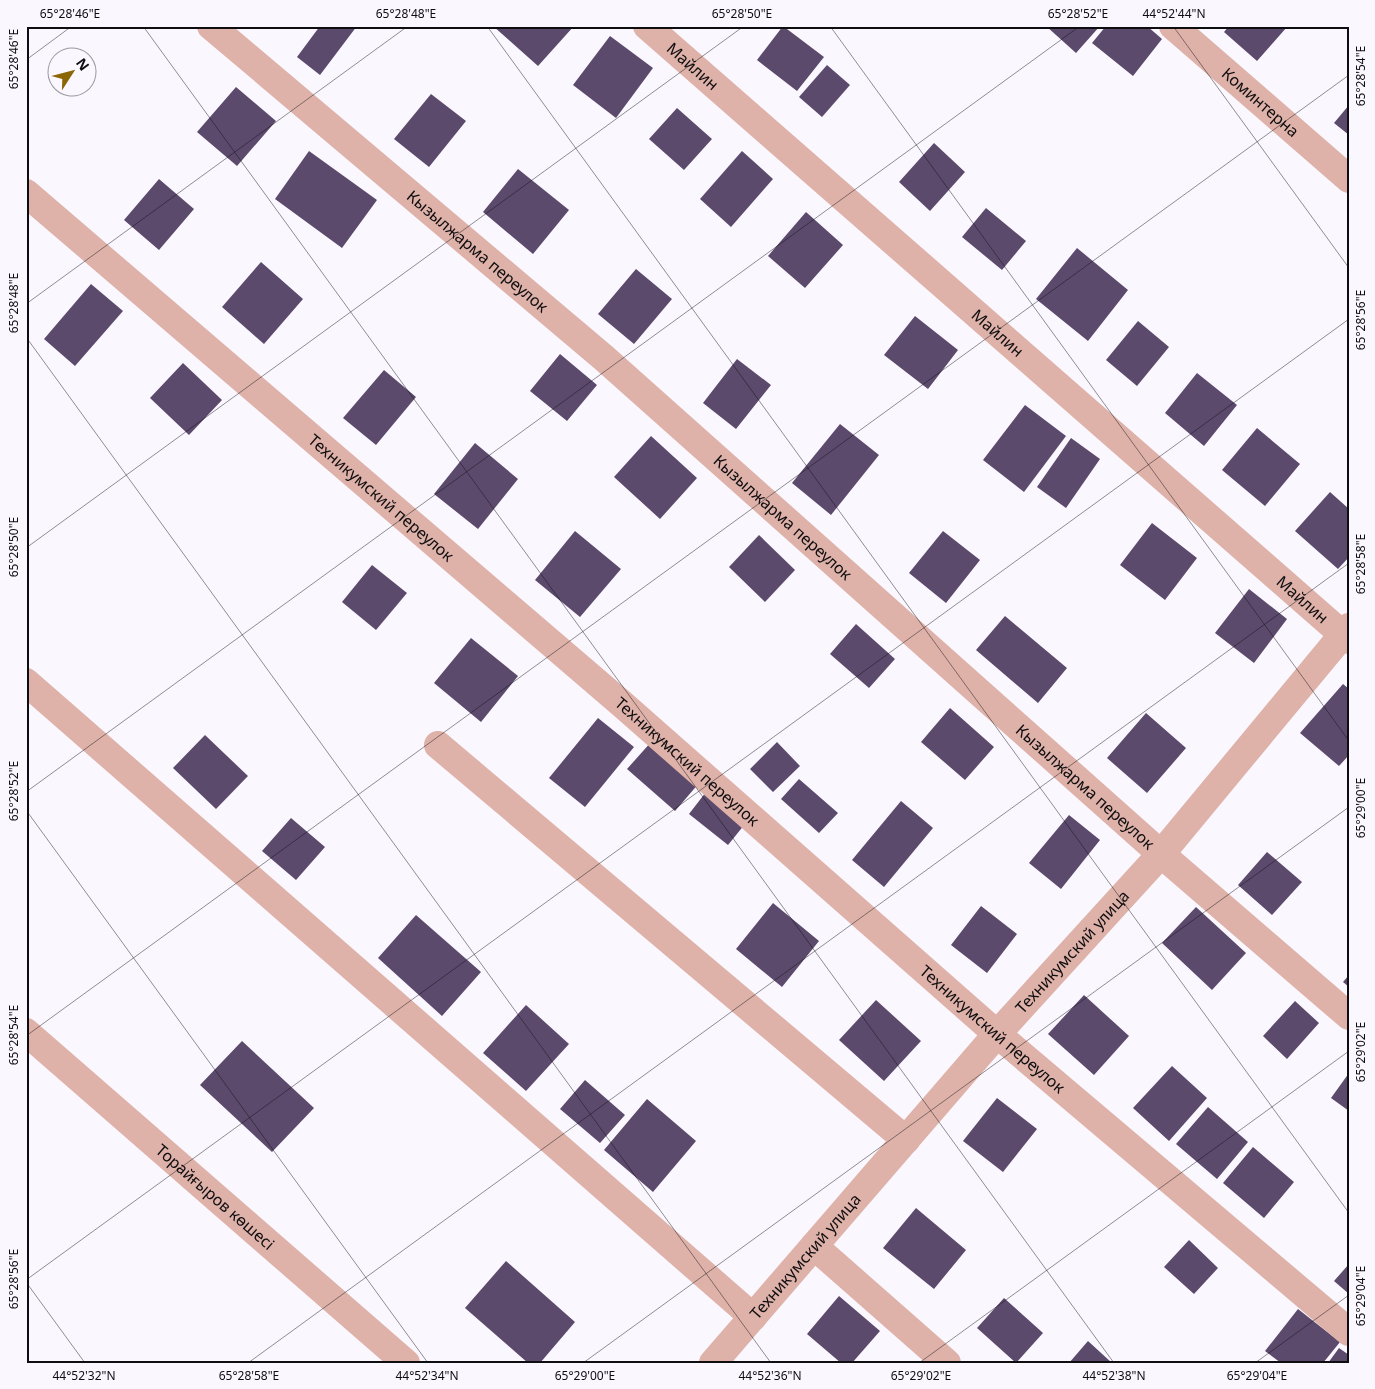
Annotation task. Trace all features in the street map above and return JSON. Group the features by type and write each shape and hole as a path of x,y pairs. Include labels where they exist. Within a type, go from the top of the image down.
{"street":[{"name":"Кызылжарма переулок","path":"211,26 604,358 1161,854 1349,1016"},
{"name":"Майлин","path":"647,26 1347,634"},
{"name":"Коминтерна","path":"1173,26 1349,179"},
{"name":"Техникумский переулок","path":"26,193 607,691 998,1034 1349,1332"},
{"name":"Техникумский улица","path":"713,1363 998,1034 1161,854 1347,634"},
{"path":"26,682 753,1317"},
{"path":"438,744 906,1140"},
{"name":"Торайғыров көшесі","path":"26,1032 406,1363"},
{"path":"814,1246 947,1363"}],"building":[{"path":"320,26 357,26 320,75 297,57"},
{"path":"493,26 574,26 538,66"},
{"path":"783,26 824,57 797,91 757,60"},
{"path":"1046,26 1100,26 1076,53"},
{"path":"1106,26 1147,26 1162,39 1133,76 1092,43"},
{"path":"1229,26 1287,27 1257,61 1224,32"},
{"path":"610,36 653,68 616,118 573,85"},
{"path":"827,65 850,85 822,117 799,97"},
{"path":"236,87 276,121 237,166 197,132"},
{"path":"431,94 466,121 429,167 394,139"},
{"path":"1349,105 1349,135 1334,123"},
{"path":"677,108 712,139 684,170 649,139"},
{"path":"934,143 965,172 930,211 899,182"},
{"path":"309,151 377,200 342,248 275,199"},
{"path":"742,151 773,179 731,227 700,199"},
{"path":"518,169 569,210 533,254 483,212"},
{"path":"159,179 194,209 159,250 124,220"},
{"path":"986,208 1026,241 1002,270 962,237"},
{"path":"806,212 843,245 805,288 768,256"},
{"path":"1077,248 1128,290 1088,341 1036,299"},
{"path":"261,262 303,299 264,344 222,307"},
{"path":"636,269 672,299 634,344 598,314"},
{"path":"91,284 123,311 75,366 44,339"},
{"path":"915,316 958,350 928,389 884,355"},
{"path":"1138,321 1169,347 1137,386 1106,360"},
{"path":"560,354 597,385 567,421 530,391"},
{"path":"737,359 771,385 736,429 703,403"},
{"path":"183,363 222,400 189,435 150,398"},
{"path":"384,370 416,397 376,445 343,418"},
{"path":"1197,373 1237,405 1204,446 1165,413"},
{"path":"1025,405 1066,436 1024,492 983,460"},
{"path":"840,424 879,455 831,515 792,483"},
{"path":"1257,428 1300,464 1265,506 1222,470"},
{"path":"651,436 697,478 660,519 614,477"},
{"path":"1071,438 1100,459 1066,508 1037,487"},
{"path":"475,443 518,479 478,529 434,494"},
{"path":"1330,492 1349,509 1349,557 1338,569 1295,531"},
{"path":"1152,523 1197,558 1165,600 1120,565"},
{"path":"575,531 621,569 580,617 535,580"},
{"path":"943,531 980,560 946,603 909,573"},
{"path":"759,535 795,570 765,602 729,567"},
{"path":"372,565 407,593 376,630 342,602"},
{"path":"1249,589 1287,619 1254,663 1215,633"},
{"path":"1005,616 1067,668 1038,703 976,650"},
{"path":"856,624 895,659 869,688 830,654"},
{"path":"471,638 518,676 481,722 434,683"},
{"path":"1343,684 1349,689 1349,755 1339,766 1300,733"},
{"path":"950,708 994,747 965,780 921,742"},
{"path":"1146,713 1186,748 1147,793 1107,758"},
{"path":"598,718 634,747 585,807 549,778"},
{"path":"205,735 248,776 216,809 173,768"},
{"path":"652,741 700,782 675,811 627,769"},
{"path":"777,742 800,766 773,792 750,769"},
{"path":"799,779 838,813 819,833 781,799"},
{"path":"706,792 745,824 728,845 689,814"},
{"path":"901,801 933,828 884,887 852,860"},
{"path":"1069,815 1100,840 1061,889 1029,863"},
{"path":"291,818 325,847 296,880 262,851"},
{"path":"1267,852 1302,882 1272,915 1238,885"},
{"path":"773,903 819,941 782,987 736,949"},
{"path":"981,906 1017,934 987,973 951,945"},
{"path":"1196,907 1246,953 1212,990 1162,943"},
{"path":"416,915 481,972 442,1016 378,958"},
{"path":"1349,975 1349,987 1343,982"},
{"path":"1084,995 1129,1036 1094,1075 1048,1034"},
{"path":"876,1000 921,1041 884,1081 839,1040"},
{"path":"1295,1001 1319,1023 1287,1059 1263,1036"},
{"path":"526,1005 569,1044 526,1091 483,1053"},
{"path":"242,1041 314,1108 272,1152 200,1085"},
{"path":"1172,1066 1207,1098 1169,1141 1133,1108"},
{"path":"1349,1073 1349,1111 1331,1098"},
{"path":"585,1080 625,1115 600,1143 560,1109"},
{"path":"997,1098 1037,1129 1003,1172 963,1141"},
{"path":"647,1099 696,1141 653,1192 604,1150"},
{"path":"1208,1107 1248,1142 1217,1179 1176,1144"},
{"path":"1253,1147 1294,1182 1264,1218 1223,1183"},
{"path":"916,1208 966,1250 934,1289 883,1248"},
{"path":"1189,1240 1218,1268 1194,1294 1164,1267"},
{"path":"506,1261 575,1322 540,1363 528,1363 465,1308"},
{"path":"1349,1264 1349,1294 1334,1281"},
{"path":"839,1296 880,1331 852,1363 841,1363 807,1334"},
{"path":"1004,1298 1043,1333 1016,1363 977,1328"},
{"path":"1298,1309 1340,1342 1323,1363 1281,1363 1265,1351"},
{"path":"1088,1341 1112,1363 1069,1363"},
{"path":"1339,1348 1349,1355 1349,1363 1328,1363"}]}
